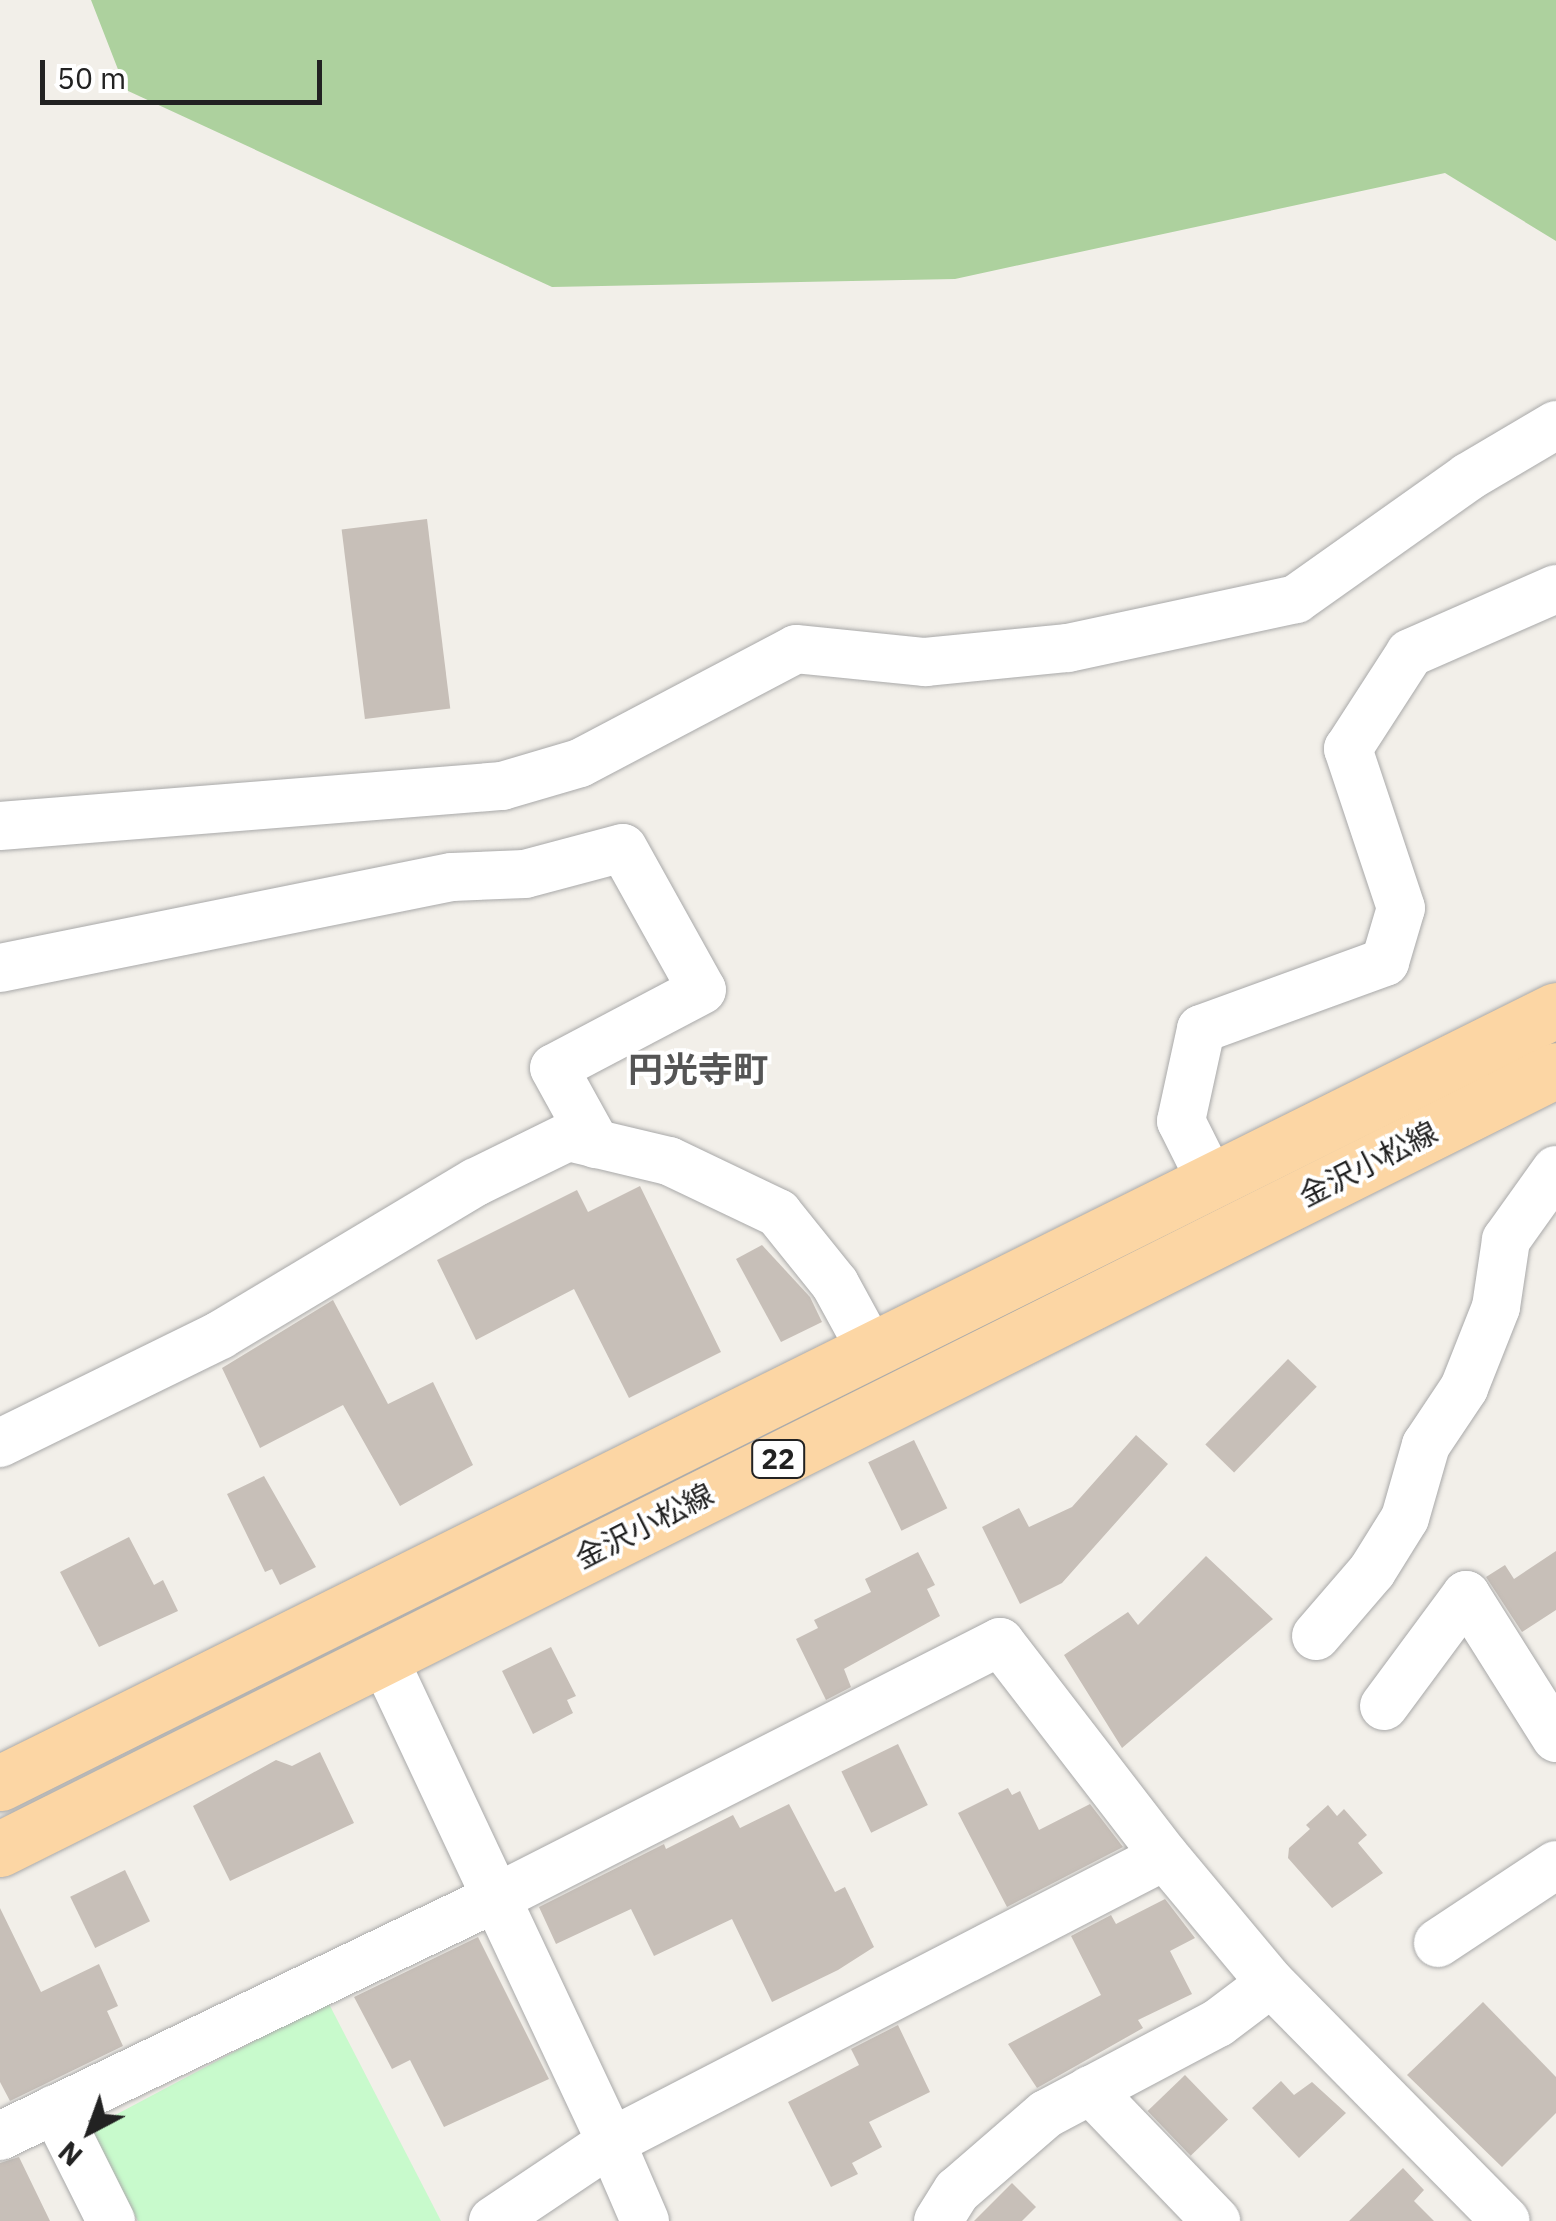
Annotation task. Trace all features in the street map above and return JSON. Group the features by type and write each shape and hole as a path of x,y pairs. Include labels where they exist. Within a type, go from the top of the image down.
{"main road":[{"name":"金沢小松線","path":"0,1784 1556,1010"},
{"name":"金沢小松線","path":"0,1849 1556,1070"}],"street":[{"path":"0,826 502,786 580,763 796,649 925,662 1068,648 1296,599 1468,477 1556,425"},
{"path":"1211,1181 1181,1121 1201,1030 1385,962 1401,908 1348,749 1410,653 1556,588"},
{"path":"0,968 452,877 525,874 623,848 702,990 554,1068 596,1144"},
{"path":"0,1443 220,1335 476,1182 568,1138 669,1161 778,1213 835,1284 871,1350"},
{"path":"1316,1636 1372,1571 1405,1518 1426,1445 1464,1388 1496,1307 1506,1240 1556,1170"},
{"path":"1384,1706 1466,1595 1556,1738"},
{"path":"0,2136 500,1896 1000,1642 1164,1856 1271,1983 1506,2221"},
{"path":"383,1656 500,1896 645,2221"},
{"path":"493,2221 612,2142 1164,1856"},
{"path":"1438,1942 1556,1864"},
{"path":"938,2221 972,2178 1046,2114 1218,2023 1271,1983"},
{"path":"1090,2090 1216,2221"},
{"path":"55,2109 111,2221"}],"green space":[{"path":"91,0 1556,0 1556,241 1445,173 955,279 552,287 126,90"},
{"path":"328,2002 441,2221 138,2221 87,2130"}],"building":[{"path":"427,519 450,709 365,719 342,529"},
{"path":"640,1186 721,1352 629,1398 574,1289 476,1340 437,1260 577,1190 588,1212"},
{"path":"762,1245 810,1297 822,1322 781,1342 736,1259"},
{"path":"333,1300 388,1404 433,1382 473,1465 400,1506 343,1405 260,1448 222,1368"},
{"path":"1288,1359 1317,1387 1234,1472 1205,1445"},
{"path":"1136,1435 1168,1464 1062,1583 1020,1604 982,1527 1019,1508 1029,1527 1072,1507"},
{"path":"914,1440 947,1508 901,1531 868,1462"},
{"path":"264,1476 316,1567 280,1585 272,1569 265,1572 227,1494"},
{"path":"129,1537 154,1585 163,1580 178,1611 99,1647 60,1572"},
{"path":"1556,1551 1556,1610 1522,1632 1486,1577 1505,1565 1514,1579"},
{"path":"918,1552 935,1585 927,1589 940,1616 844,1669 851,1687 826,1700 796,1639 818,1628 814,1620 871,1592 865,1579"},
{"path":"1206,1556 1273,1619 1122,1748 1064,1655 1128,1612 1138,1625"},
{"path":"551,1647 576,1696 567,1700 573,1713 533,1734 502,1671"},
{"path":"898,1744 928,1805 871,1833 841,1772"},
{"path":"320,1752 354,1823 230,1881 193,1806 276,1760 292,1766"},
{"path":"1008,1788 1012,1795 1020,1791 1039,1830 1090,1804 1123,1847 1007,1907 958,1813"},
{"path":"789,1804 835,1892 845,1887 874,1947 838,1970 772,2002 732,1919 654,1956 631,1909 556,1944 539,1907 664,1844 666,1849 733,1815 740,1828"},
{"path":"1328,1805 1337,1816 1344,1809 1367,1835 1358,1843 1383,1873 1332,1908 1288,1858 1289,1848 1310,1829 1306,1825"},
{"path":"125,1870 150,1921 95,1948 70,1897"},
{"path":"1165,1899 1195,1938 1170,1951 1192,1994 1138,2020 1143,2028 1037,2088 1008,2044 1101,1995 1071,1936 1111,1915 1116,1924"},
{"path":"0,1908 41,1992 99,1964 118,2006 107,2011 123,2046 10,2101 0,2082"},
{"path":"478,1937 549,2079 444,2127 410,2060 392,2069 354,1997"},
{"path":"1483,2002 1556,2077 1556,2113 1502,2167 1407,2075"},
{"path":"898,2025 930,2092 869,2122 882,2147 852,2163 858,2174 831,2187 788,2102 859,2065 851,2049"},
{"path":"1185,2075 1228,2120 1191,2156 1148,2111"},
{"path":"1281,2081 1294,2095 1312,2082 1346,2113 1299,2158 1252,2108"},
{"path":"19,2157 50,2221 0,2221 0,2163"},
{"path":"1403,2168 1424,2190 1414,2201 1434,2221 1349,2221"},
{"path":"1012,2183 1036,2207 1022,2221 974,2221"}],"district":[{"name":"円光寺町","path":"698,1069"}]}
